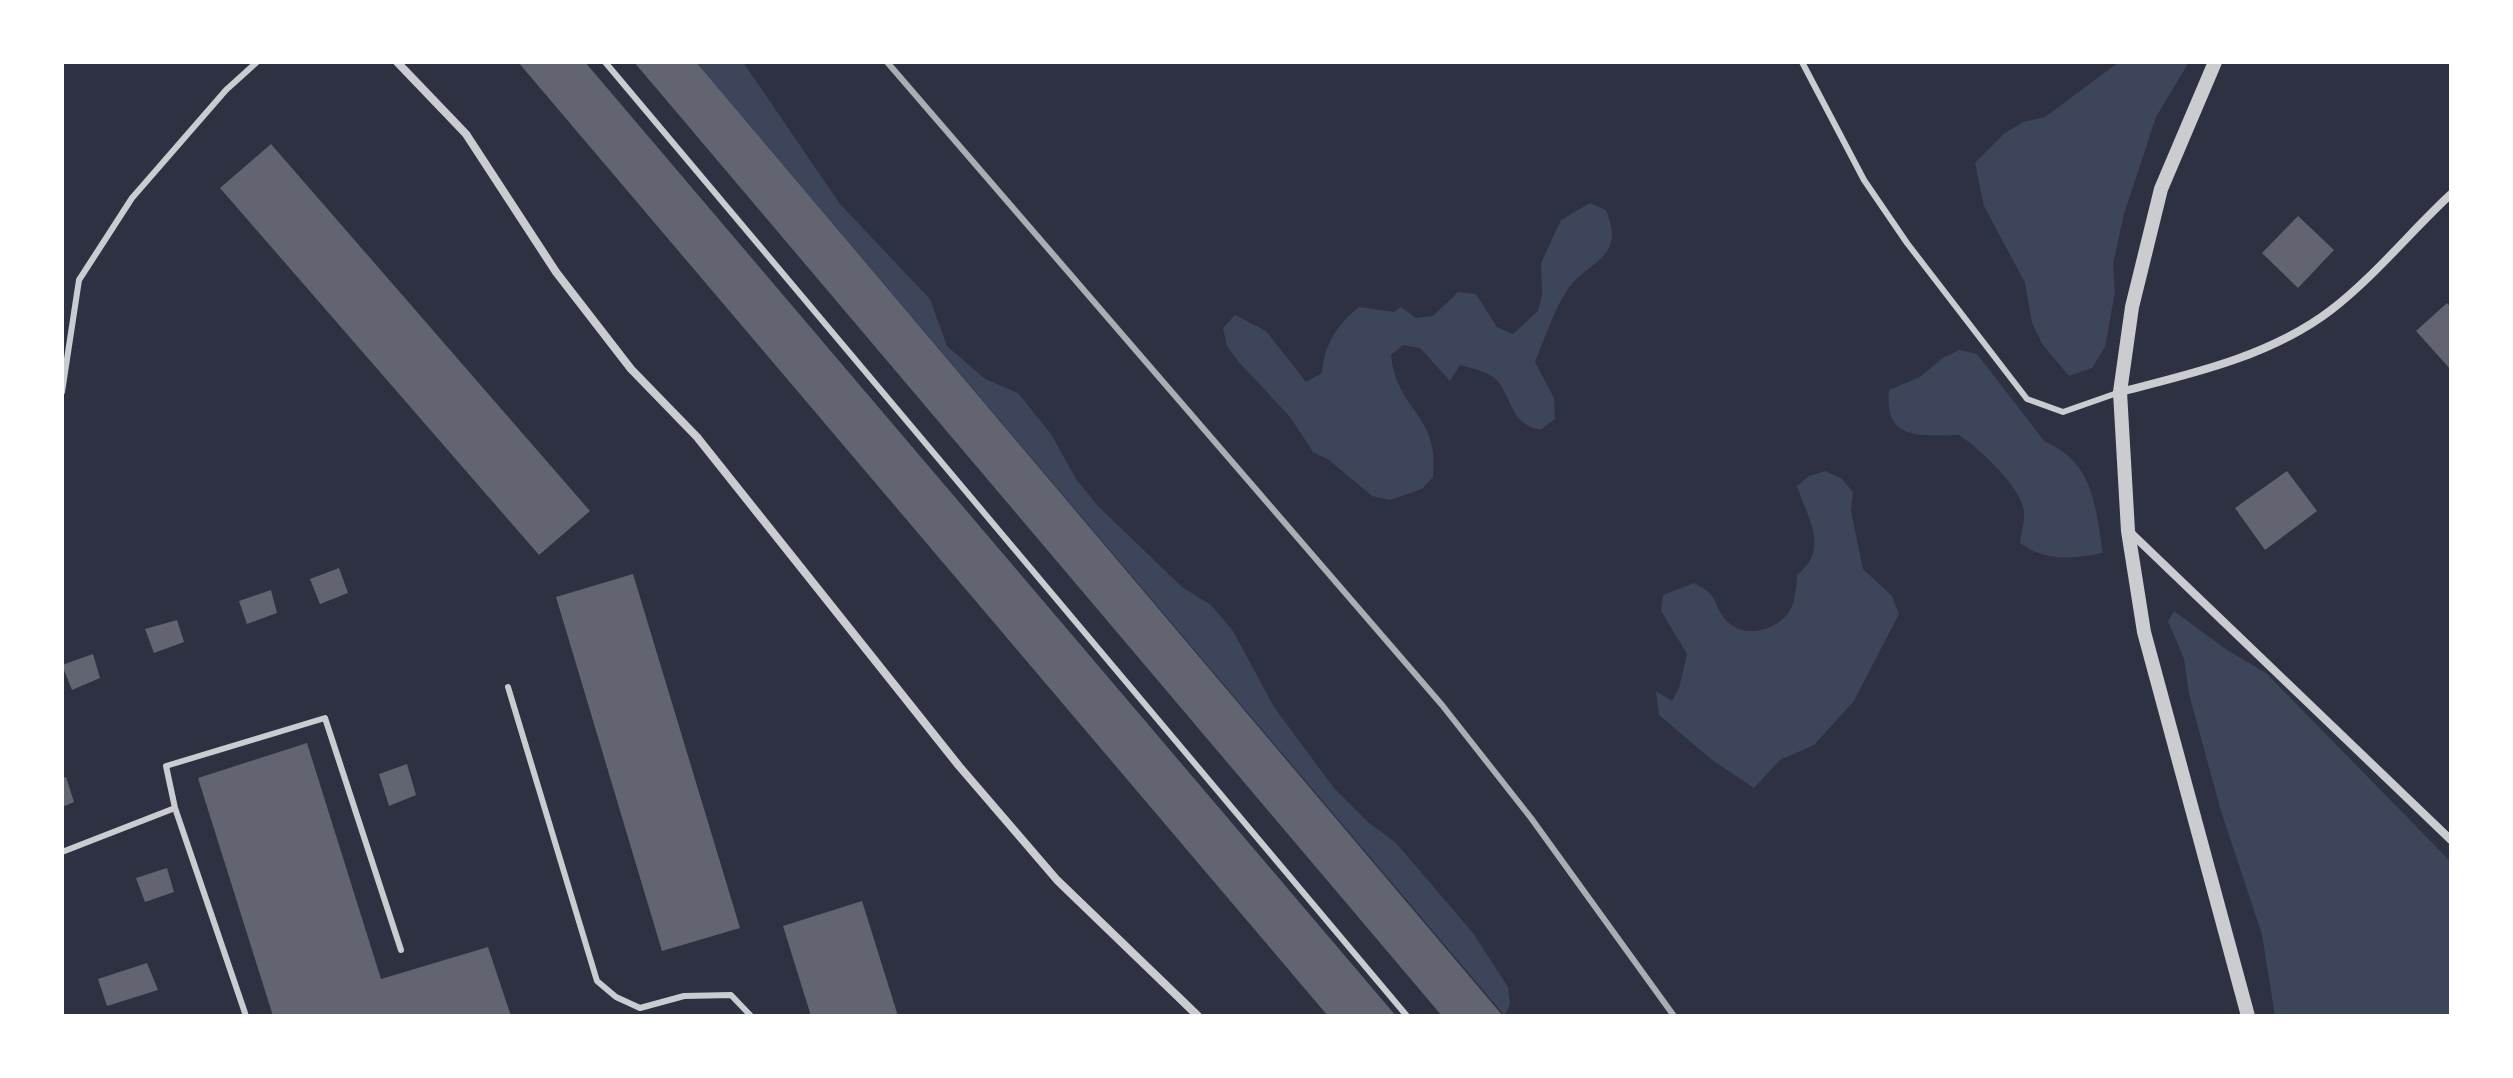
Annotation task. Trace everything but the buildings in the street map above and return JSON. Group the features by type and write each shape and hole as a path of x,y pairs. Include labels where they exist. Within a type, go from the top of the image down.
{"street":[{"path":"397,62 466,134 556,272 631,369 707,450 959,766 1057,880 1198,1016"},
{"path":"2215,62 2161,189 2132,307 2120,392 2128,531 2144,632 2248,1016"},
{"path":"2120,392 2207,370 2270,344 2331,310 2451,194"},
{"path":"2128,531 2451,840"}],"lane":[{"path":"62,392 79,280 132,198 226,90 257,62"},
{"path":"605,62 1407,1016"},
{"path":"1802,62 1864,180 1969,326 2027,399 2063,412 2120,392"},
{"path":"508,687 597,981 616,997 640,1008 684,996 731,995 751,1016"},
{"path":"246,1016 175,808 166,766 325,718 401,950"},
{"path":"62,852 175,808"}],"shaded area":[{"path":"696,62 743,62 840,204 930,299 947,346 985,379 1018,393 1051,434 1076,479 1098,506 1182,587 1211,605 1233,631 1274,707 1334,788 1368,822 1396,843 1473,933 1508,987 1510,1004 1505,1016"},
{"path":"2119,62 2189,62 2156,117 2124,214 2113,264 2115,292 2105,347 2092,368 2069,376 2042,344 2032,323 2025,283 1984,206 1975,163 2005,133 2023,122 2045,117"},
{"path":"1590,203 1606,210 1612,240 1602,258 1566,292 1535,362 1554,398 1555,419 1540,430 1523,423 1500,384 1482,372 1460,365 1450,381 1420,348 1403,345 1391,355 1401,390 1430,439 1433,477 1422,489 1390,500 1372,496 1329,460 1313,452 1290,417 1227,346 1223,328 1235,315 1266,331 1306,382 1322,373 1333,336 1359,307 1394,312 1401,307 1416,318 1433,316 1458,292 1476,294 1497,327 1513,334 1538,311 1542,295 1541,263 1561,220"},
{"path":"1960,350 1977,354 2045,442 2061,450 2083,473 2098,519 2103,553 2081,557 2050,556 2020,543 2024,515 2021,501 1988,458 1959,435 1920,435 1899,428 1892,419 1889,390 1920,377 1944,357"},
{"path":"1825,471 1841,478 1853,492 1851,511 1863,569 1892,596 1899,614 1854,701 1814,745 1780,760 1754,788 1712,760 1659,715 1656,691 1672,701 1679,688 1687,654 1661,611 1663,595 1694,583 1709,592 1729,623 1745,631 1764,629 1781,620 1792,606 1797,575 1807,565 1815,543 1797,486 1809,476"},
{"path":"2174,611 2227,650 2266,673 2451,862 2451,1016 2275,1016 2262,935 2221,811 2189,694 2184,659 2168,621"}],"railway":[{"path":"887,62 1442,705 1531,818 1674,1016"}]}
